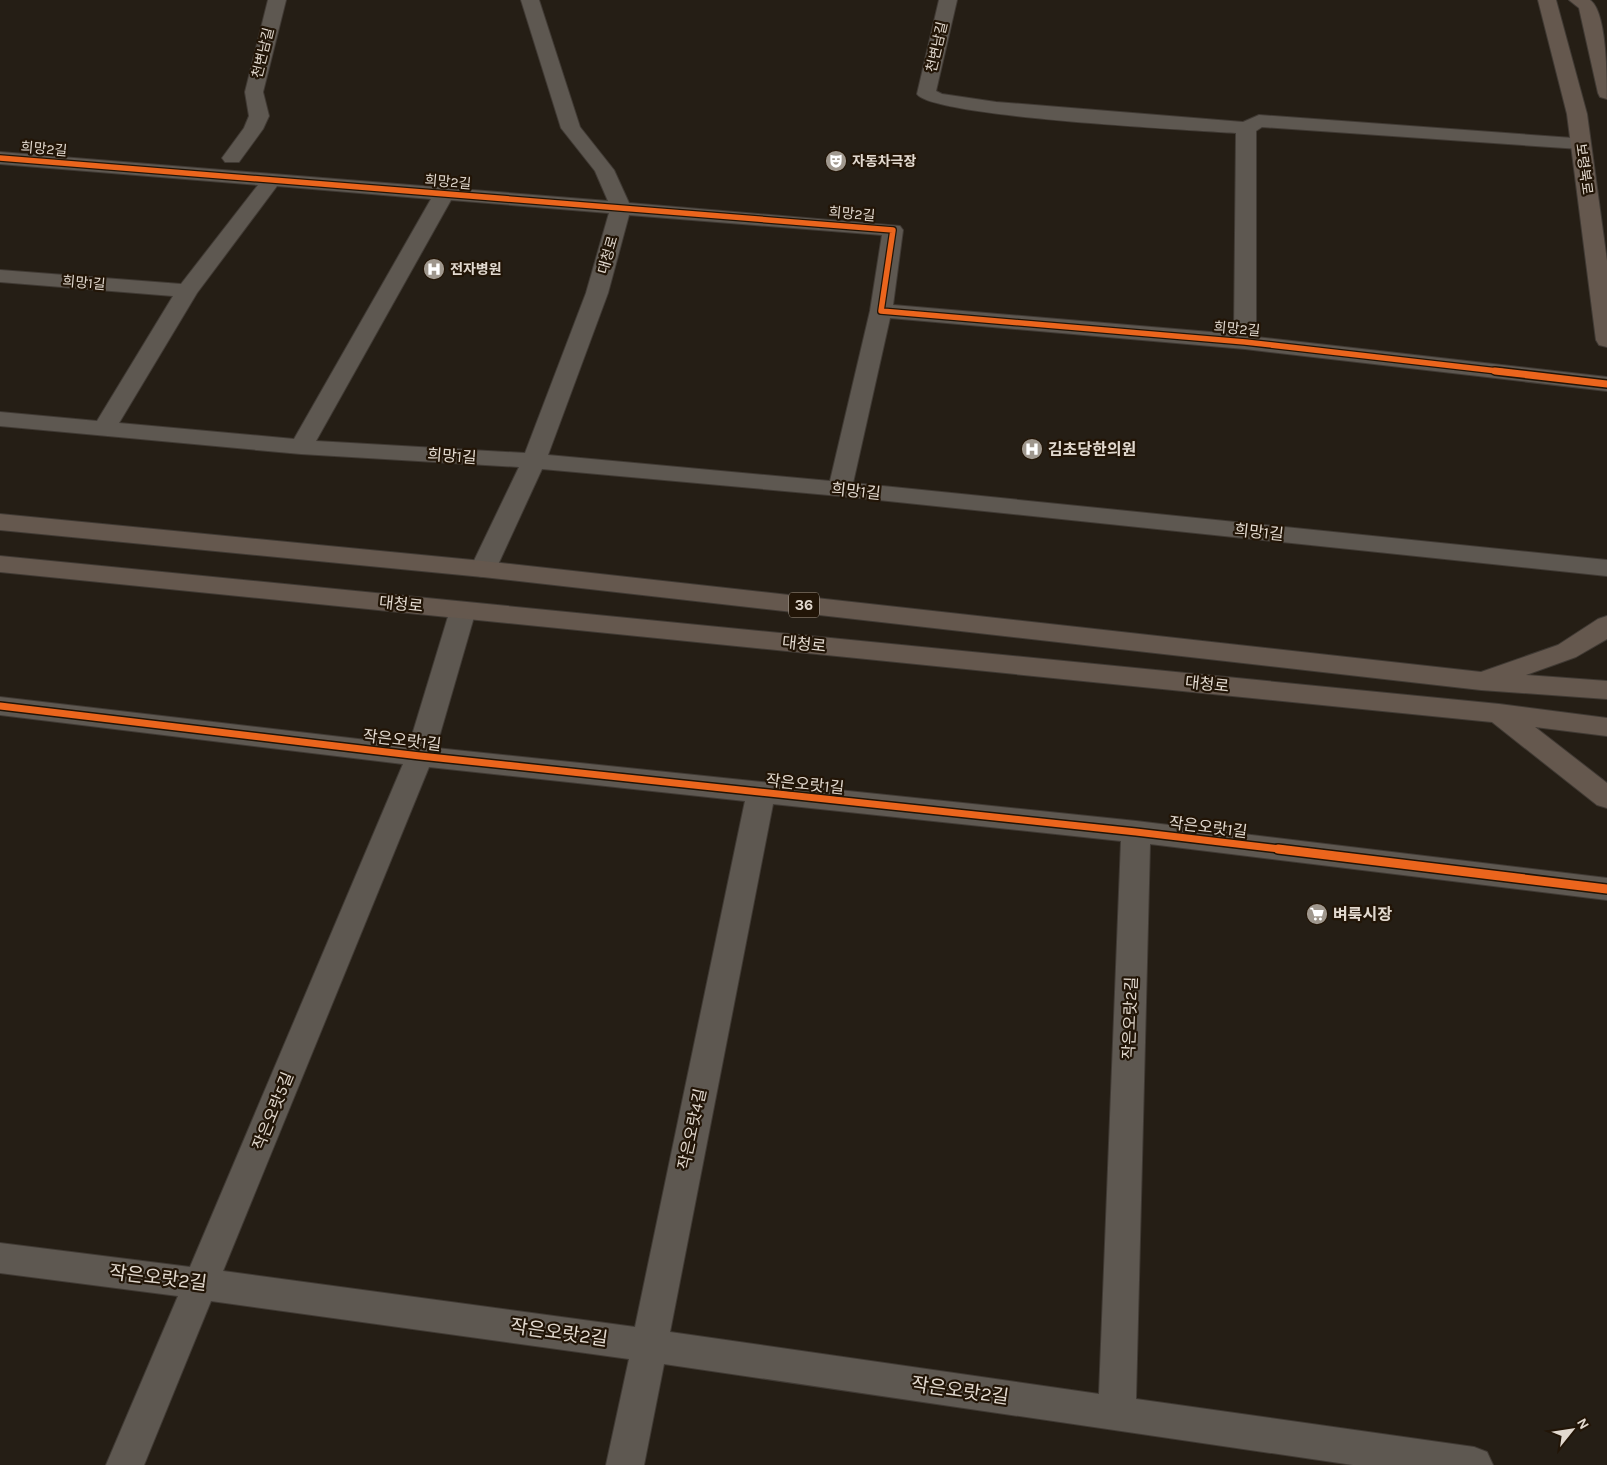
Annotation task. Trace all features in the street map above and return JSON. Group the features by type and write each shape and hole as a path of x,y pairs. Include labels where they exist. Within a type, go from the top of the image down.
{"main road":[{"name":"보령북로","path":"1547,0 1577,114 1607,340"},
{"path":"1578,0 1587,6 1607,93"},
{"name":"대청로","path":"0,522 483,569 1481,681 1607,690"},
{"name":"대청로","path":"0,564 1499,714 1607,727"},
{"path":"1481,681 1567,651 1604,629 1607,625"},
{"path":"1499,714 1607,798"}],"street":[{"name":"천변남길","path":"232,158 259,116 254,92 277,0"},
{"path":"530,0 571,128 604,170 621,208"},
{"name":"천변남길","path":"948,0 926,94 938,99 996,108 1246,128"},
{"path":"1246,128 1259,121 1580,143"},
{"name":"희망2길","path":"1245,342 1246,128"},
{"name":"희망2길","path":"0,158 893,230 881,311 840,489"},
{"path":"104,429 187,291 272,180"},
{"name":"희망2길","path":"301,447 444,194"},
{"name":"대청로","path":"483,569 534,461 598,293 621,208"},
{"name":"희망1길","path":"0,276 187,291"},
{"name":"희망2길","path":"881,311 1245,342 1607,384"},
{"name":"희망1길","path":"0,419 301,447 534,461 840,489 1607,568"},
{"name":"작은오랏5길","path":"125,1465 420,756 463,610"},
{"name":"작은오랏1길","path":"0,706 420,756 1136,832 1607,889"},
{"name":"작은오랏4길","path":"625,1465 761,793"},
{"name":"작은오랏2길","path":"1117,1414 1136,832"},
{"name":"작은오랏2길","path":"0,1258 202,1283 648,1345 1474,1465"}],"cycle path":[{"path":"0,158 893,230 881,311 1245,342 1607,384"},
{"path":"0,706 420,756 1136,832 1607,889"}],"place":[{"name":"자동차극장","path":"836,161"},
{"name":"전자병원","path":"434,269"},
{"name":"김초당한의원","path":"1032,449"},
{"name":"벼룩시장","path":"1317,914"}]}
